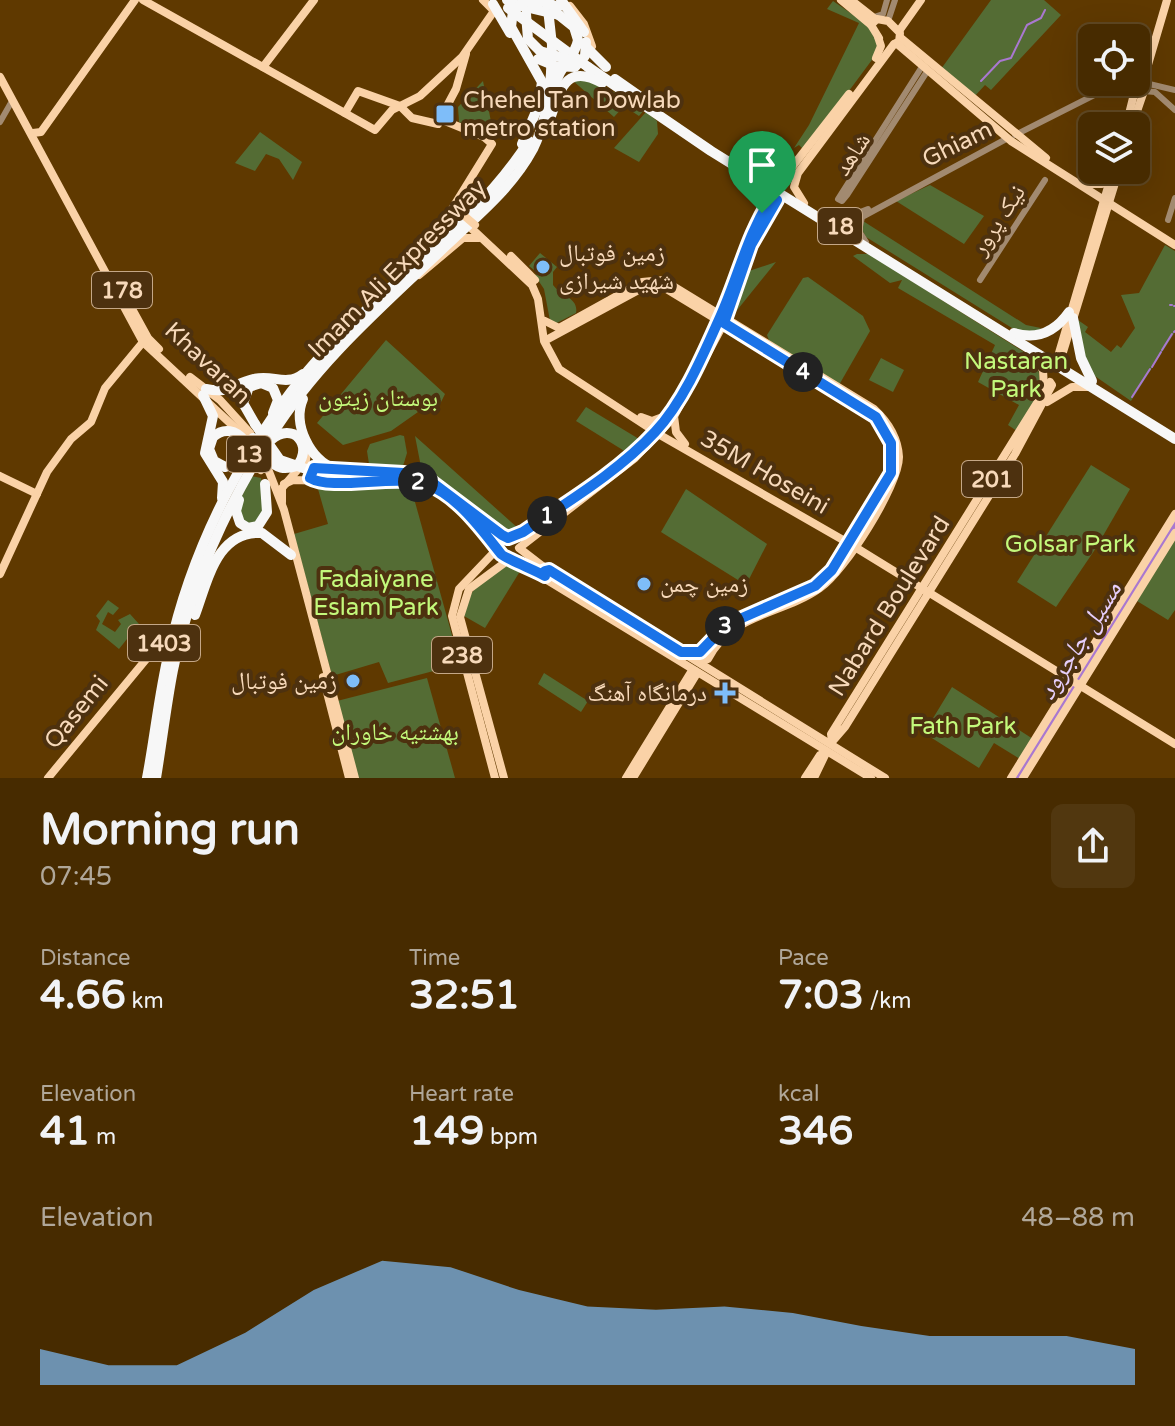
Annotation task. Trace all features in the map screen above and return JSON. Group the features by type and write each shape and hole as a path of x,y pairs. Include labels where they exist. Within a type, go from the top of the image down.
{"highway":[{"path":"528,0 527,35 539,55 590,66"},
{"name":"Imam Ali Expressway","path":"159,778 180,641 202,573 227,513 314,371 483,207 532,150 545,119 551,73 552,45 547,0"},
{"path":"430,248 499,176 516,153 532,122 541,95 540,74 516,41 511,20 515,9 525,1 560,6 577,20 586,45 585,56 575,67 555,66 523,43 509,15 491,3"},
{"path":"491,3 538,78 532,122"},
{"name":"18","path":"491,3 508,3 627,97 764,182 804,203 910,272"},
{"path":"508,3 560,6 575,22 586,45 606,67"},
{"path":"553,109 558,74 578,40 574,27 560,6"},
{"name":"18","path":"590,66 649,102 792,201 926,282 1028,350 1091,384"},
{"path":"483,207 524,171 540,144 563,86 576,76 593,78 627,97"},
{"name":"Imam Ali Expressway","path":"259,460 252,434 430,248 483,207 529,141"},
{"name":"18","path":"926,282 1014,333 1175,439"},
{"path":"1014,333 1031,336 1045,333 1071,315 1091,384"},
{"path":"215,517 223,485 205,453 213,416 204,392 227,391 258,378 288,382 314,371"},
{"path":"314,371 299,410 299,422 322,463 335,469"},
{"name":"18","path":"1152,422 1175,431"},
{"path":"259,460 225,467 214,461 209,451 213,437 221,432 252,434 280,460 313,476"},
{"path":"252,434 259,460 236,509 237,519 244,527 252,528 263,521 267,506 265,484"},
{"name":"Imam Ali Expressway","path":"144,778 169,652 188,584 215,517 259,460"},
{"name":"1403","path":"159,778 186,641 227,513"},
{"name":"1403","path":"144,778 159,647 167,634 199,542 215,517"},
{"path":"191,622 221,552 233,537 262,533 291,555"}],"main road":[{"path":"33,133 41,132 135,0"},
{"path":"143,0 375,130 400,106 432,87 466,53"},
{"path":"263,67 314,0"},
{"path":"841,0 896,34 1011,137"},
{"path":"798,173 784,181 880,53 873,20 851,0"},
{"path":"804,203 794,187 798,173 918,0"},
{"path":"1150,58 1167,0"},
{"path":"439,121 456,89 466,53 491,3"},
{"path":"560,6 582,21 594,50 606,67 649,102"},
{"path":"878,37 896,34"},
{"path":"896,34 926,68 1011,137 1175,245"},
{"name":"Khavaran","path":"0,77 14,97 14,108 33,133 148,338 204,392"},
{"path":"345,113 358,91 400,106 412,118 439,121 484,137 492,144 459,198 456,213 534,278 542,294 549,335"},
{"name":"Khavaran","path":"33,133 143,342 252,434 265,484 278,510 352,778"},
{"path":"478,579 511,558 533,536 660,431 732,304 764,214 764,182 786,174 805,154"},
{"path":"1088,188 1102,184"},
{"path":"1066,332 1112,184"},
{"path":"1115,184 1116,196 1122,209 1175,239"},
{"path":"1088,188 1101,219"},
{"path":"723,319 746,244 774,199 792,201"},
{"path":"1101,219 1122,209"},
{"path":"473,227 532,285 561,368 639,419 646,427 649,443"},
{"path":"408,282 429,269 463,238 484,239"},
{"path":"549,335 647,280 663,280 864,409 883,426 891,443 891,473 843,559 815,586 726,625 709,650 680,656"},
{"path":"691,299 707,313 723,319"},
{"path":"732,304 736,327"},
{"path":"707,313 716,331"},
{"path":"716,331 736,327"},
{"path":"0,574 56,458 91,422 105,388 143,342"},
{"path":"1028,350 1043,370 1043,401"},
{"path":"1043,401 1052,385 1048,383"},
{"path":"1043,401 1072,387 1091,384"},
{"name":"Nabard Boulevard","path":"841,726 1043,401"},
{"path":"639,419 652,421 671,416"},
{"path":"671,416 683,445"},
{"name":"35M Hoseini","path":"639,419 837,533 1175,742"},
{"path":"284,510 284,484 306,460 306,439"},
{"path":"499,547 649,443 683,445"},
{"name":"Khavaran","path":"259,460 284,510 352,778"},
{"path":"545,570 502,555 484,530 442,493 422,483 309,474 312,468 418,473 433,482 508,538 516,540 519,548 545,570 748,698 773,709 808,735 818,764 814,778"},
{"path":"284,484 313,476 400,475 433,482"},
{"path":"0,476 37,494"},
{"path":"1023,778 1175,514"},
{"path":"843,559 843,545 837,533 851,533 863,526"},
{"path":"843,559 867,552 863,526"},
{"path":"478,579 496,560 487,558 493,544 484,530"},
{"path":"1011,778 1175,533"},
{"path":"533,536 529,549 545,570"},
{"name":"238","path":"495,778 452,616 459,589 499,547"},
{"path":"936,576 942,598 918,605 912,580 936,576"},
{"name":"238","path":"478,579 464,595 460,617 504,778"},
{"name":"Qasemi","path":"48,778 159,647"},
{"path":"709,650 716,678"},
{"path":"626,778 688,682 680,656"},
{"path":"688,682 716,678"},
{"path":"1078,682 1091,683 1095,693"},
{"path":"1078,682 1095,693"},
{"path":"748,698 762,711 885,778"},
{"path":"762,711 760,704 773,709"},
{"path":"808,735 826,734 841,726"},
{"path":"841,726 839,745 846,758 871,778"},
{"path":"633,778 655,736"},
{"path":"805,778 818,764 846,758"}],"street":[{"path":"873,20 883,14 887,0"},
{"path":"895,0 896,34"},
{"name":"شاهد","path":"926,68 847,195 840,201 838,197 926,68"},
{"path":"1150,85 1175,90"},
{"path":"1150,90 1175,110"},
{"name":"Ghiam","path":"834,222 866,212 1092,96"},
{"path":"0,122 14,108"},
{"name":"نیک پرور","path":"980,280 1045,180"},
{"path":"1168,220 1175,198"},
{"path":"866,212 859,225 866,242"}],"green space":[{"path":"991,0 1044,0 1061,15 991,90 985,85 974,97 941,69"},
{"path":"833,1 868,25 880,49 800,157 802,148 799,145 794,148 809,125 859,23 827,9"},
{"path":"571,79 592,79 644,110 639,116 624,106 614,117"},
{"path":"483,81 494,137 459,122 458,107"},
{"path":"646,112 657,121 658,134 639,162 614,148"},
{"path":"260,132 302,162 293,180 279,159 266,154 255,171 235,163"},
{"path":"930,185 984,216 964,244 896,201"},
{"path":"863,221 1026,325 1041,328 1035,333 1020,333 866,237 861,228"},
{"path":"1165,245 1175,251 1175,332 1131,401 1089,372 1075,318 1088,327 1085,332 1111,352 1117,345 1121,348 1135,328 1121,295 1139,293"},
{"path":"540,253 557,267 553,272 553,285 572,300 576,308 576,313 551,326 544,289 534,274 543,277 529,266"},
{"name":"Nastaran Park","path":"869,254 1035,359 1040,390 1017,431 1008,425 1019,405 978,382 995,345 898,288 902,280 890,283 853,256"},
{"path":"776,262 734,314 743,273"},
{"path":"808,277 863,316 870,331 839,385 770,343 767,335 803,278"},
{"name":"بوستان زیتون","path":"386,340 445,394 440,404 430,411 416,395 409,403 418,412 391,431 343,445 317,423"},
{"path":"881,358 904,370 893,392 869,380"},
{"path":"586,407 639,439 638,442 626,452 576,421"},
{"path":"404,436 407,453 403,466 385,469 369,464 367,451 370,444"},
{"name":"بوستان زیتون","path":"415,436 519,529 508,530 482,518 421,467"},
{"name":"Golsar Park","path":"1091,465 1130,489 1096,548 1056,607 1017,582"},
{"path":"251,476 261,478 266,508 255,526 241,522 241,498"},
{"name":"Fadaiyane Eslam Park","path":"316,482 410,484 460,664 388,683 379,662 332,676 294,534 328,524"},
{"path":"686,489 767,544 746,585 661,532"},
{"path":"1175,539 1175,610 1168,620 1137,601"},
{"path":"511,563 522,568 485,628 464,616 465,607 480,583 495,570"},
{"path":"108,600 119,608 113,615 108,612 102,624 115,632 121,624 118,620 130,614 139,624 119,649 96,630 100,621 96,616"},
{"path":"544,673 588,701 581,712 538,684"},
{"name":"بهشتیه خاوران","path":"427,678 455,778 358,778 337,701"},
{"name":"Fath Park","path":"952,687 1033,739 1020,759 994,743 979,768 924,733"}],"waterway":[{"path":"981,81 1000,61 1011,58 1027,25 1041,18 1045,10"},
{"path":"1162,350 1172,334"},
{"path":"1152,367 1161,352"},
{"path":"1132,397 1150,369"},
{"name":"مسیل جاجرود","path":"1017,778 1175,524"}],"tunnel":[{"path":"529,141 539,113"}],"place":[{"name":"Chehel Tan Dowlab metro station","path":"445,114"},
{"name":"زمین فوتبال شهید شیرازی","path":"543,267"},
{"name":"زمین چمن","path":"644,584"},
{"name":"زمین فوتبال","path":"353,681"},
{"name":"درمانگاه آهنگ","path":"725,693"}],"route":[{"path":"772,197 776,197 751,245 724,323 876,417 891,443 893,463 887,482 832,570 815,586 736,619 718,632 706,648 688,654 549,570 545,571 545,576 502,555 484,530 434,488 404,481 328,481 310,478 309,474 314,468 421,474 502,535 508,538 523,532 628,456 659,428 691,376 719,320 746,244 762,213 772,197"}]}
